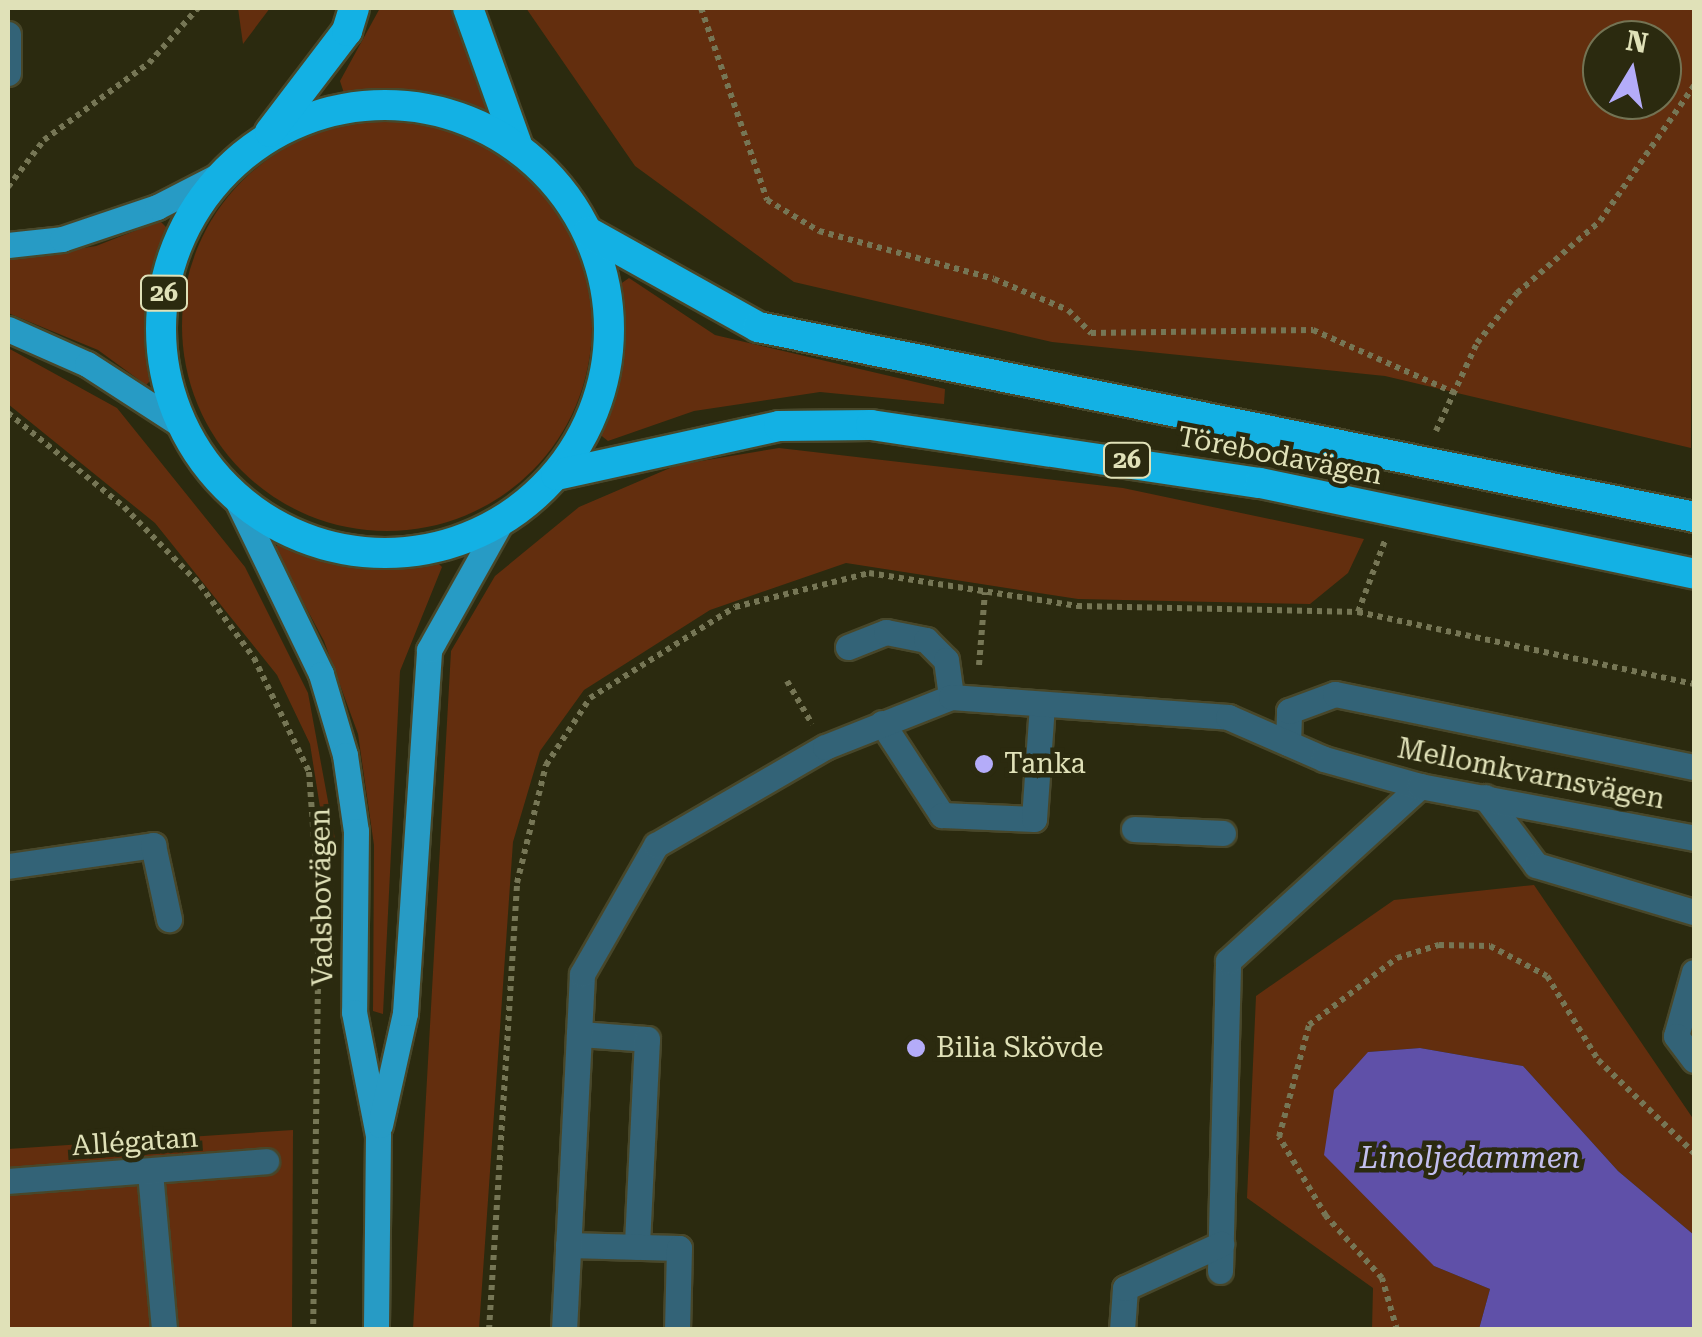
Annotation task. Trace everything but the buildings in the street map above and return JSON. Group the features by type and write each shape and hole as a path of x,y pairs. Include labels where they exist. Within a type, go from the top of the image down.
{"highway":[{"name":"26","path":"354,8 347,31 264,140 224,172 185,228 164,293 163,361 183,426 236,498 310,541 366,553 450,544 502,520 556,475 590,420 608,358 607,294 588,232 518,148 468,8"},
{"name":"26","path":"264,140 374,104 450,114 518,148"},
{"name":"Törebodavägen","path":"588,232 758,327 1694,517"},
{"name":"Törebodavägen","path":"556,475 761,429 870,426 1260,483 1694,574"}],"main road":[{"path":"8,244 62,239 157,207 224,172"},
{"path":"8,330 87,364 183,426"},
{"name":"Vadsbovägen","path":"236,498 321,674 344,755 356,831 354,1012 378,1135 376,1330"},
{"name":"Vadsbovägen","path":"378,1135 405,1013 429,650 502,520"}],"street":[{"path":"8,34 8,73"},
{"path":"564,1330 582,974 656,845 882,723 964,698 946,660 926,640 886,632 848,647"},
{"path":"1288,744 1289,711 1335,694 1694,766"},
{"name":"Mellomkvarnsvägen","path":"964,698 1228,717 1288,744 1420,786 1694,838"},
{"path":"882,723 942,815 1034,819 1042,704"},
{"path":"1220,1271 1228,962 1420,786"},
{"path":"1485,797 1536,864 1694,912"},
{"path":"1134,829 1223,832"},
{"path":"8,866 153,845 168,919"},
{"path":"1694,972 1676,1036 1694,1060"},
{"path":"579,1034 647,1039 636,1247"},
{"name":"Allégatan","path":"8,1180 266,1161"},
{"path":"150,1172 164,1330"},
{"path":"1122,1330 1125,1288 1221,1244"},
{"path":"568,1245 680,1248 677,1330"}],"path":[{"path":"8,187 44,140 150,63 198,8"},
{"path":"700,8 767,200 819,231 994,279 1068,310 1091,334 1312,330 1455,393"},
{"path":"1436,431 1477,343 1517,293 1600,221 1694,86"},
{"path":"8,413 124,508 200,585 254,658 309,772 319,909 313,1330"},
{"path":"1386,538 1358,612 1694,684"},
{"path":"964,698 985,592"},
{"path":"787,681 818,736"},
{"path":"1397,1330 1382,1278 1326,1216 1279,1137 1309,1024 1397,958 1440,945 1490,946 1547,976 1598,1060 1694,1152"}],"shaded area":[{"path":"238,8 270,8 243,44"},
{"path":"380,8 450,8 488,111 420,91 344,93 340,81"},
{"path":"526,8 1694,8 1691,448 1385,376 1052,342 794,282 635,166"},
{"path":"387,121 427,125 465,137 501,156 532,181 557,212 576,248 588,286 592,326 588,366 576,404 557,440 532,471 501,496 465,515 427,527 387,531 347,527 309,515 273,496 242,471 217,440 198,404 186,366 182,326 186,286 198,248 217,212 242,181 273,156 309,137 347,125"},
{"path":"160,221 168,229 151,294 154,377 146,385 98,350 8,313 8,260 96,246"},
{"path":"629,278 715,335 945,389 944,404 820,392 694,411 608,441 598,433 620,361 619,285"},
{"path":"8,348 117,408 245,567 308,693 335,839 325,839 310,744 277,675 155,523 8,404"},
{"path":"779,448 1123,488 1364,539 1348,573 1310,604 1078,599 846,563 710,610 584,690 540,751 513,842 479,1329 413,1329 451,651 495,576 579,507 677,465"},
{"path":"283,540 360,561 433,558 442,567 400,671 383,1014 373,1011 374,845 358,734 324,641 274,548"},
{"path":"1534,885 1694,1120 1694,1235 1618,1171 1523,1066 1420,1048 1368,1052 1434,1266 1490,1289 1479,1329 1372,1329 1373,1288 1247,1198 1256,996 1394,900"},
{"path":"293,1130 292,1329 8,1330 8,1149"}],"water":[{"name":"Linoljedammen","path":"1420,1048 1523,1066 1618,1171 1694,1235 1694,1329 1479,1329 1490,1289 1434,1266 1324,1155 1334,1090 1368,1052"}],"place":[{"name":"Tanka","path":"984,764"},
{"name":"Bilia Skövde","path":"916,1048"}]}
